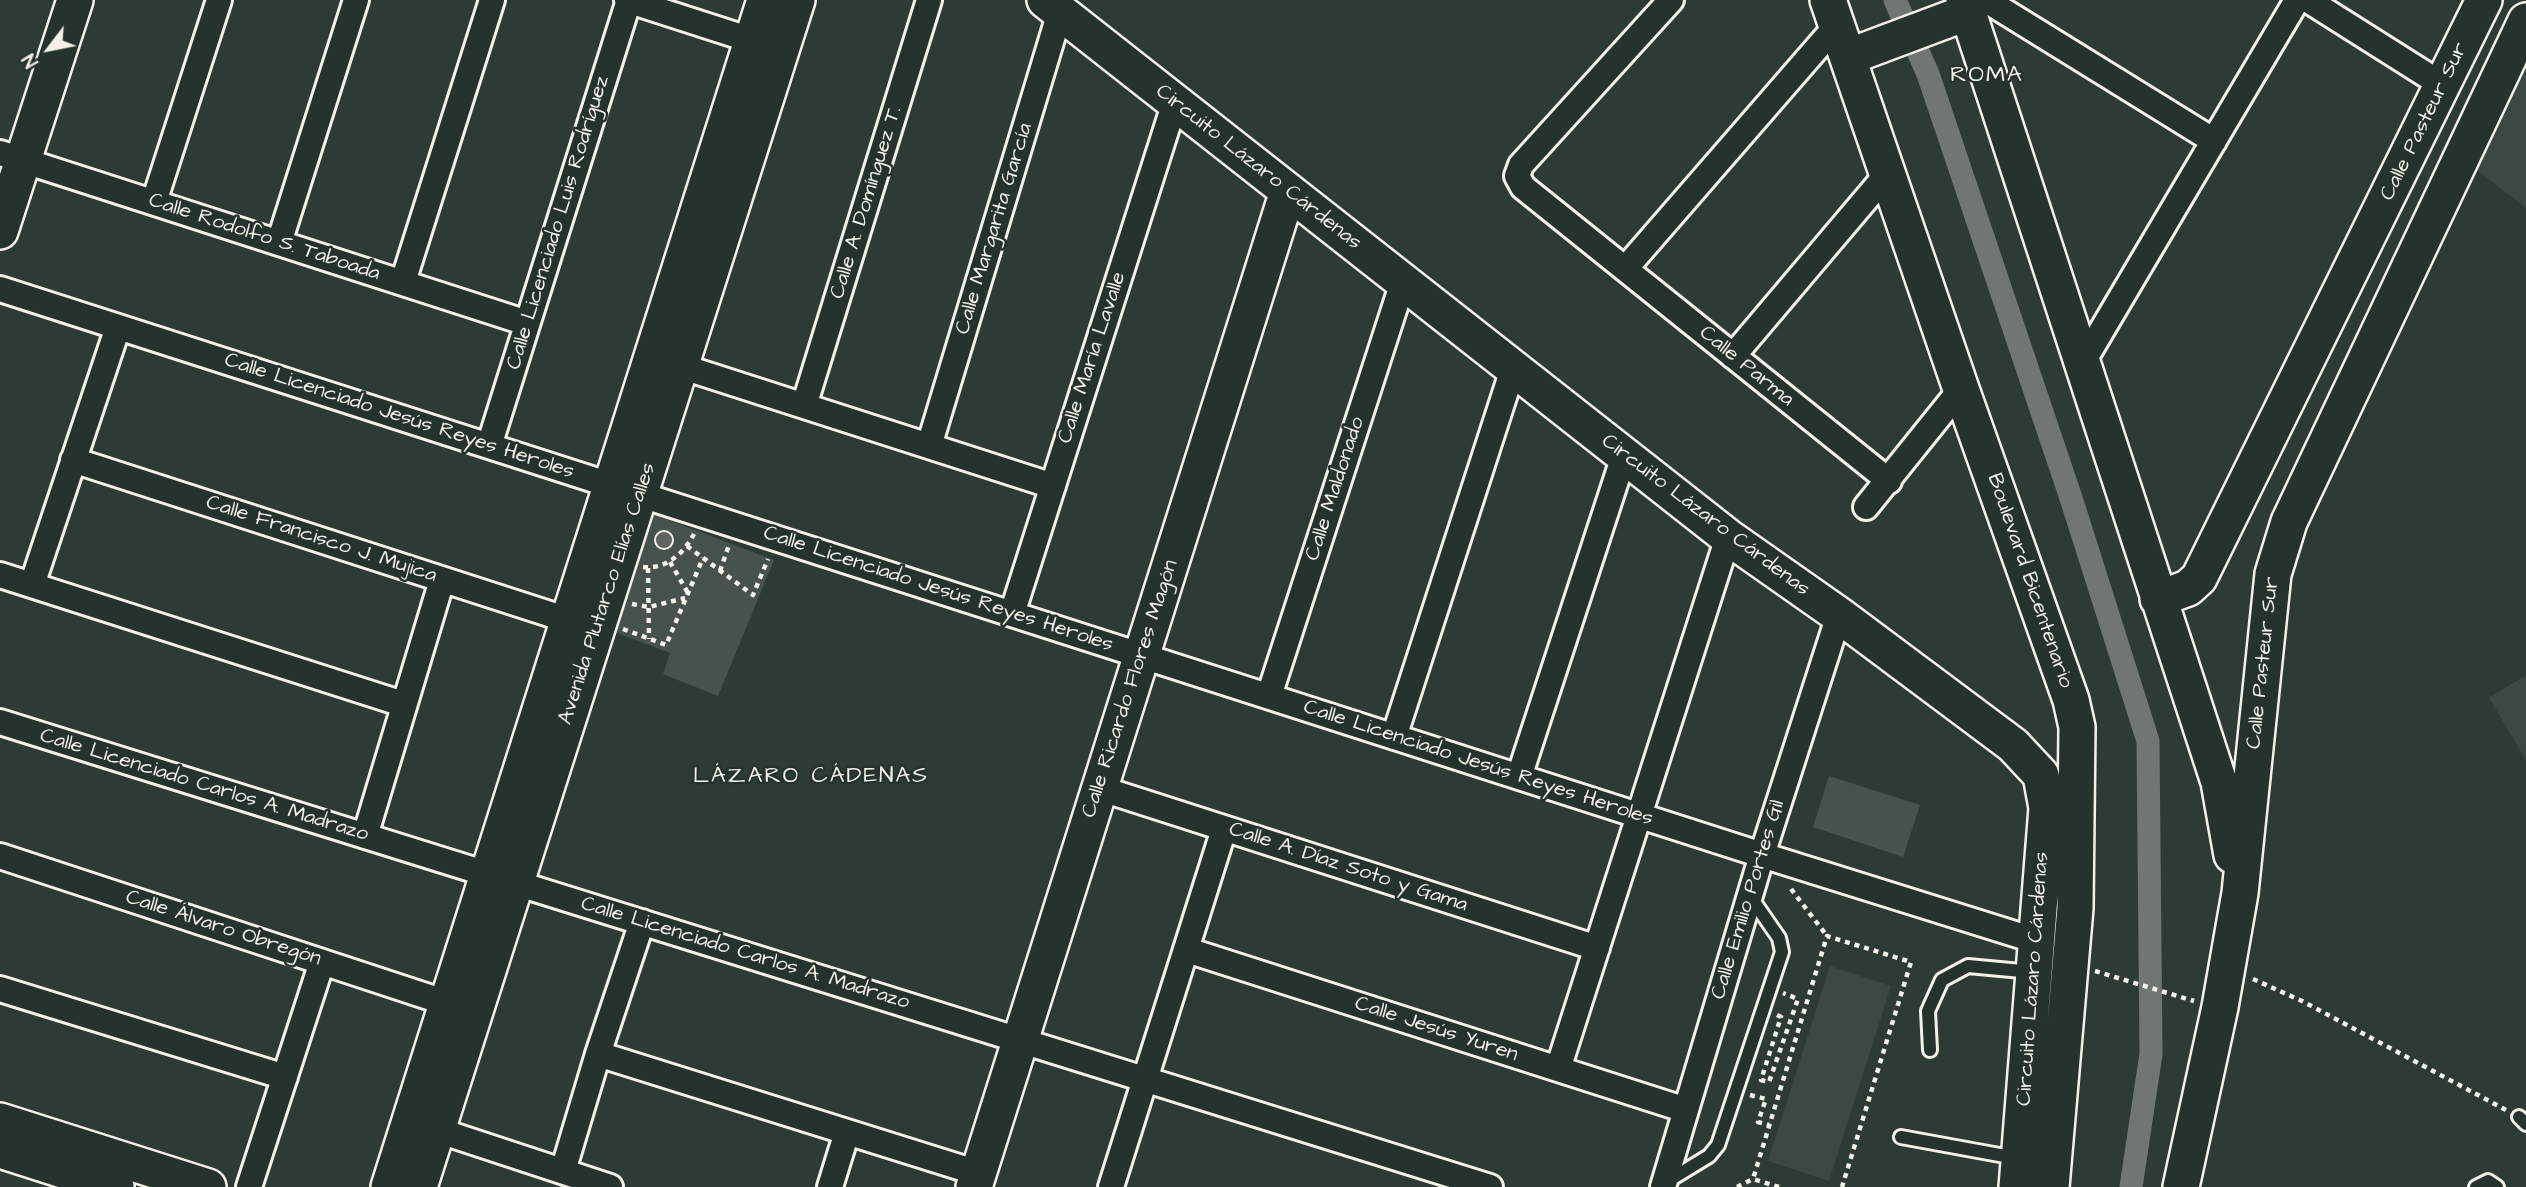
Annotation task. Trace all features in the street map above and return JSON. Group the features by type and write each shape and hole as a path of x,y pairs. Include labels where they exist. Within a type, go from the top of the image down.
{"street":[{"path":"0,231 11,157 75,0"},
{"path":"154,202 219,0"},
{"path":"279,243 356,0"},
{"path":"403,282 492,0"},
{"path":"628,0 751,40"},
{"name":"Calle Licenciado Luis Rodríguez","path":"489,446 628,0"},
{"name":"Avenida Plutarco Elías Calles","path":"418,1187 437,1130 502,878 591,613 751,40 765,0"},
{"name":"Avenida Plutarco Elías Calles","path":"591,613 633,565 625,490 680,366 797,0"},
{"name":"Calle A. Domínguez T.","path":"804,406 929,0"},
{"name":"Calle Parma","path":"1671,0 1521,165 1517,176 1522,187 1889,481"},
{"path":"2083,362 2297,0"},
{"path":"2308,0 2444,86"},
{"name":"Calle Pasteur Sur","path":"2158,599 2188,588 2199,578 2444,86 2484,0"},
{"path":"1625,269 1838,27 1973,4 2214,141"},
{"path":"1973,4 2083,362 2219,782 2239,893"},
{"name":"Circuito Lázaro Cárdenas","path":"1052,6 1728,537 1839,615 2013,745 2041,775 2047,808 2050,969 2018,1173"},
{"name":"Calle Margarita García","path":"929,446 1052,6"},
{"name":"Calle Pasteur Sur","path":"2181,1187 2239,893 2273,574 2289,522 2526,21"},
{"name":"Boulevard Bicentenario","path":"1838,27 1961,389 2071,700 2077,727 2076,908 2050,969 2051,1187"},
{"name":"Calle María Lavalle","path":"1012,614 1175,102"},
{"name":"Calle Rodolfo S. Taboada","path":"11,157 527,323"},
{"path":"1733,356 1888,173"},
{"name":"Calle Ricardo Flores Magón","path":"976,1180 1288,191"},
{"name":"Calle Maldonado","path":"1269,696 1403,282"},
{"name":"Calle Licenciado Jesús Reyes Heroles","path":"0,289 1762,855 2050,969"},
{"path":"32,585 118,327"},
{"path":"680,366 1053,486"},
{"path":"1394,737 1513,369"},
{"path":"1866,507 1961,389"},
{"path":"1519,777 1624,456"},
{"name":"Calle Francisco J. Mujica","path":"74,460 442,580 591,613"},
{"path":"1559,1069 1728,537"},
{"path":"0,575 403,705"},
{"path":"365,836 442,580"},
{"name":"Calle Emilio Portes Gil","path":"1664,1185 1762,855 1839,615"},
{"name":"Calle Licenciado Carlos A. Madrazo","path":"0,722 1490,1187"},
{"name":"Calle A. Díaz Soto y Gama","path":"1099,788 1597,948"},
{"path":"1111,1187 1224,829"},
{"name":"Calle Álvaro Obregón","path":"0,856 447,1003"},
{"name":"Avenida Plutarco Elías Calles","path":"388,1187 447,1003 502,878"},
{"path":"563,1171 642,922"},
{"name":"Calle Jesús Yuren","path":"1187,950 1686,1110"},
{"path":"249,1187 322,962"},
{"path":"0,989 285,1077"},
{"path":"598,1054 847,1132 976,1180"},
{"path":"0,1121 208,1187"},
{"path":"437,1130 610,1187"},
{"path":"830,1187 847,1132"},
{"path":"0,1150 116,1187"}],"lane":[{"path":"1664,1185 1709,1156 1718,1145 1782,952 1779,938 1750,896"},
{"path":"1930,1050 1928,1011 1942,980 1968,966 2050,969"},
{"path":"1901,1137 2018,1173"},
{"path":"2476,1187 2488,1181 2497,1187"}],"path":[{"path":"649,639 649,607 633,565 670,562 687,547 703,515"},
{"path":"687,547 753,595 776,538"},
{"path":"591,613 666,645 703,558"},
{"path":"670,562 687,596"},
{"path":"591,613 649,607 687,596"},
{"path":"1787,884 1827,936 1911,962 1842,1187"},
{"path":"1753,1179 1827,936"},
{"path":"2226,968 2302,1001 2523,1121"},
{"path":"2116,979 2176,997"},
{"path":"1761,1011 1782,1017 1761,1080 1769,1083 1798,999"},
{"path":"1791,1018 1801,1021"},
{"path":"1766,1099 1758,1122 1769,1125"},
{"path":"1737,1187 1753,1179 1779,1187"}],"shaded area":[{"path":"2526,53 2526,208 2472,166"},
{"path":"650,513 774,560 718,696 663,674 670,653 607,629"},
{"path":"2526,675 2526,760 2489,698"},
{"path":"1829,776 1920,805 1903,857 1813,827"},
{"path":"1830,966 1891,986 1829,1181 1768,1161"}],"building":[{"path":"664,531 670,534 673,540 670,546 664,549 658,546 655,540 658,534"}],"waterway":[{"path":"1895,0 1928,74 2071,498 2148,741 2151,1054 2131,1187"}],"district":[{"name":"ROMA","path":"1987,76"},
{"name":"LÁZARO CÁDENAS","path":"811,777"}]}
